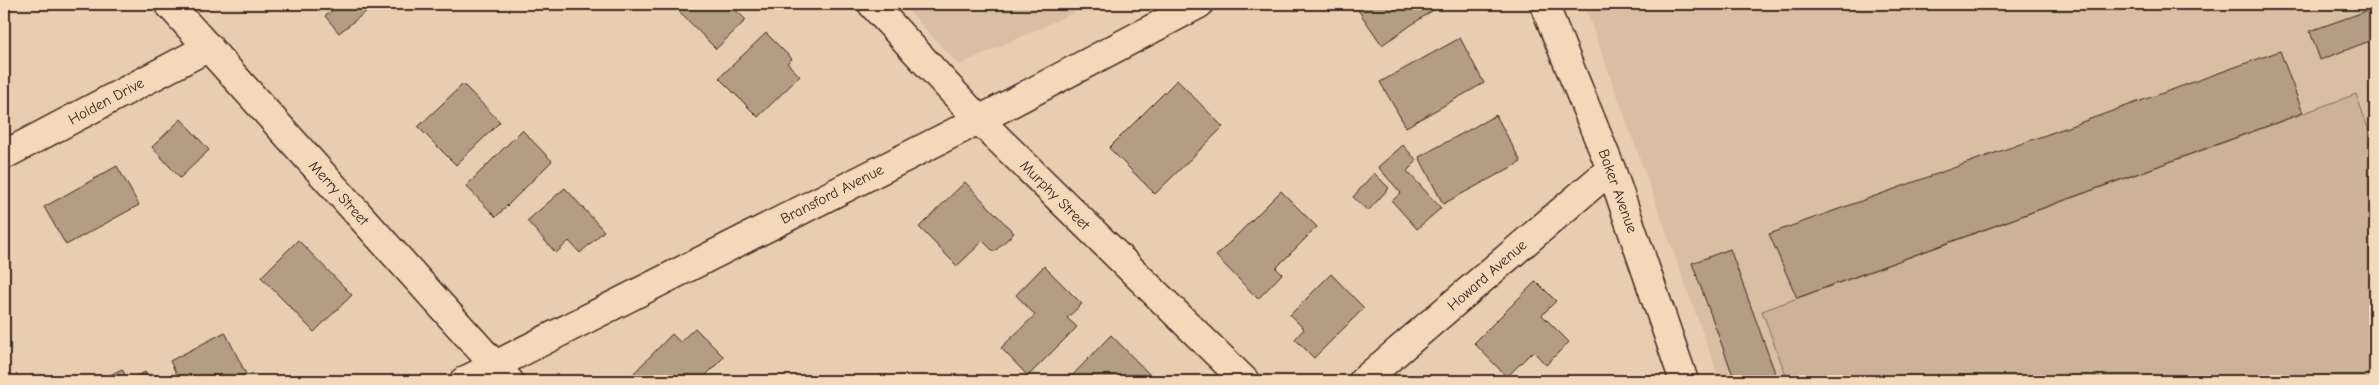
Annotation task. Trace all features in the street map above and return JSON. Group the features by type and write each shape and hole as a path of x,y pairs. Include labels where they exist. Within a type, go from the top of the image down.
{"street":[{"name":"Merry Street","path":"169,4 501,373"},
{"name":"Murphy Street","path":"872,4 979,120 1245,381"},
{"name":"Bransford Avenue","path":"464,381 501,373 1199,4"},
{"name":"Baker Avenue","path":"1544,4 1611,169 1684,381"},
{"name":"Holden Drive","path":"4,155 209,47"},
{"name":"Howard Avenue","path":"1363,381 1611,169"}],"shaded area":[{"path":"902,4 1093,4 959,65"},
{"path":"1584,4 2375,4 2375,381 1720,381"},
{"path":"2356,94 2375,148 2375,381 1788,381 1762,311"}],"building":[{"path":"340,4 376,4 339,33 325,16"},
{"path":"686,4 730,4 746,20 716,49 679,11"},
{"path":"1354,4 1442,4 1382,45"},
{"path":"2375,8 2375,39 2320,60 2310,31"},
{"path":"766,33 792,59 787,63 800,76 758,117 719,78"},
{"path":"1460,38 1484,83 1406,127 1380,82"},
{"path":"2280,51 2303,113 1797,298 1769,234"},
{"path":"1177,80 1223,127 1155,194 1109,148"},
{"path":"463,84 500,122 456,165 418,127"},
{"path":"1496,115 1521,162 1443,204 1419,157"},
{"path":"181,119 209,150 180,178 152,147"},
{"path":"522,130 552,161 496,217 466,186"},
{"path":"1403,145 1417,161 1407,171 1441,208 1417,229 1392,201 1401,193 1378,167"},
{"path":"117,166 139,205 66,245 44,207"},
{"path":"1374,173 1389,188 1368,211 1353,197"},
{"path":"965,182 1014,233 994,252 983,241 957,266 919,227"},
{"path":"565,188 604,231 580,253 569,241 556,253 527,221"},
{"path":"1281,191 1317,227 1276,268 1282,274 1258,299 1216,256"},
{"path":"298,240 352,295 314,332 261,277"},
{"path":"1730,249 1778,381 1735,381 1692,263"},
{"path":"1044,266 1082,304 1067,318 1077,327 1028,376 1001,348 1035,315 1016,295"},
{"path":"1331,274 1364,308 1314,358 1295,339 1304,329 1290,315"},
{"path":"1536,281 1556,301 1542,315 1569,342 1546,365 1533,351 1507,377 1474,343"},
{"path":"695,328 724,357 700,381 626,381 672,334 680,342"},
{"path":"225,332 246,374 233,381 180,381 170,361"},
{"path":"1111,335 1156,381 1067,381"},
{"path":"122,369 128,381 98,381"},
{"path":"145,372 150,381 128,381"}]}
